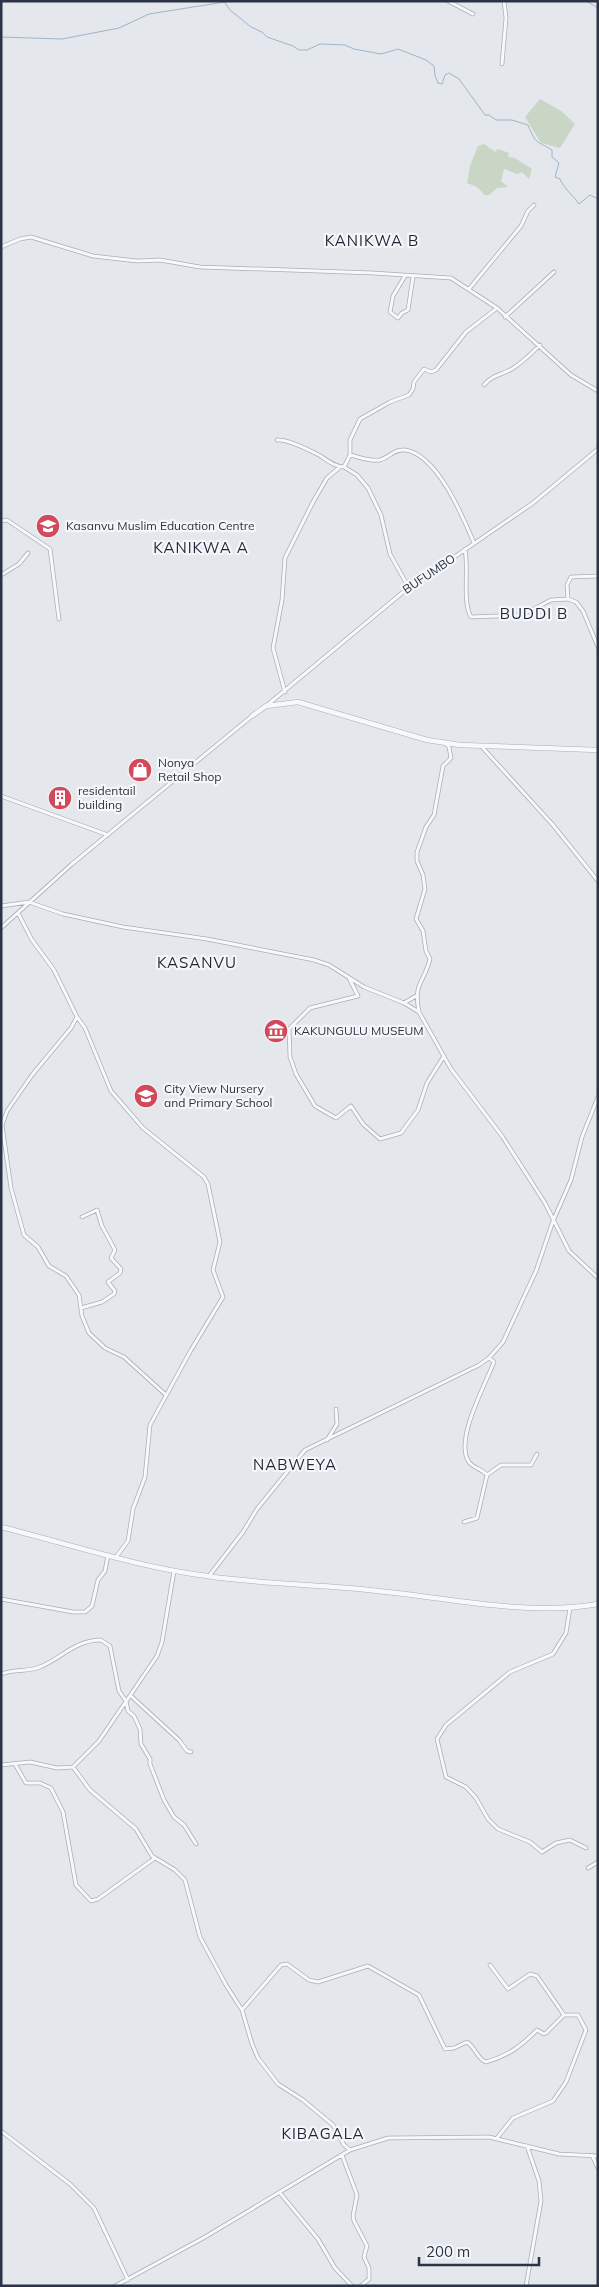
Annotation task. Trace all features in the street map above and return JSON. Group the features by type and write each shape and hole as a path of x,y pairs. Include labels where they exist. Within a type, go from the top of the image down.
{"street":[{"path":"448,1 473,14"},
{"path":"502,64 506,18 504,1"},
{"path":"469,289 521,226 528,211 534,205"},
{"path":"1,247 20,239 32,237 93,256 137,261 160,260 200,267 448,277 497,308 571,375 598,391"},
{"path":"505,317 554,272"},
{"path":"406,276 393,296 390,312 398,318 402,312 408,310 413,277"},
{"path":"284,692 273,648 282,600 285,558 313,502 327,478 342,467 350,455 350,440 362,417 409,395 424,369 432,372 436,370 466,332 497,308"},
{"path":"484,385 497,374 511,370 527,359 540,345"},
{"path":"277,440 284,439 315,452 331,464 342,467 357,475 368,488 381,515 390,554 409,588"},
{"name":"BUFUMBO","path":"266,706 409,588 533,503 598,449"},
{"path":"350,455 381,460 396,450 406,450 425,461 450,492 474,543"},
{"path":"1,520 7,520 50,549 60,613 59,619"},
{"path":"465,550 468,567 467,602 471,617 522,615 551,600 568,598 576,602 583,611 598,647"},
{"path":"1,575 19,564 28,553"},
{"path":"568,598 567,585 571,577 598,576"},
{"path":"1,928 108,835 266,706 298,702 426,740 481,746 598,750"},
{"path":"443,742 448,747 450,758 443,766 434,815 426,827 417,852 417,861 423,876 425,889 416,918 422,930 426,951 430,959 418,984 416,996 419,1012 457,1078 502,1136 545,1203 562,1239 572,1255 598,1278"},
{"path":"481,746 556,830 598,881"},
{"path":"1,796 108,835"},
{"path":"1,906 29,902 89,920 314,960 329,965 372,991 404,1003 419,1012"},
{"path":"18,913 32,940 54,970 77,1017 90,1037 111,1091 132,1117 204,1177 210,1190 220,1242 213,1270 223,1297 150,1425 148,1468 133,1510 128,1541 116,1557"},
{"path":"348,976 358,996 310,1008 289,1029 290,1057 296,1074 315,1106 336,1118 351,1106 363,1124 380,1139 401,1133 418,1110 427,1083 444,1055"},
{"path":"404,1003 416,996"},
{"path":"77,1017 71,1028 16,1095 7,1111 2,1125 11,1188 24,1235 38,1247 49,1266 66,1276 79,1295 89,1333 105,1348 124,1357 166,1395"},
{"path":"209,1577 296,1459 305,1450 327,1441 490,1358 503,1342 542,1257 553,1221 569,1184 582,1138 598,1097"},
{"path":"81,1308 102,1302 114,1294 115,1291 108,1282 120,1273 121,1269 111,1258 115,1250 102,1226 97,1210 82,1217"},
{"path":"550,1232 562,1239"},
{"path":"487,1475 467,1460 463,1444 473,1409 494,1362 490,1358"},
{"path":"327,1441 337,1424 336,1409"},
{"path":"464,1522 477,1518 487,1475 500,1465 531,1465 537,1454"},
{"path":"1,1527 174,1571 209,1577 374,1590 496,1604 570,1608 598,1604"},
{"path":"1,1599 73,1612 85,1612 92,1606 98,1580 105,1570 108,1555"},
{"path":"1,1765 30,1762 57,1768 73,1767 92,1750 131,1696 160,1650 174,1571"},
{"path":"570,1608 566,1633 553,1654 510,1672 446,1725 436,1739 446,1777 466,1787 476,1798 488,1819 498,1829 530,1842 542,1852 556,1843 570,1840 586,1848"},
{"path":"1,1674 36,1668 70,1648 101,1640 110,1646 119,1691 126,1701 128,1711 134,1716 140,1729 141,1744 150,1759 150,1764 164,1800 179,1824 184,1825 196,1844"},
{"path":"131,1696 179,1740 187,1751 191,1752"},
{"path":"15,1764 26,1784 40,1783 51,1788 62,1812 76,1885 89,1900 98,1899 155,1858"},
{"path":"73,1767 90,1790 136,1829 147,1850 155,1858 176,1870 185,1880 200,1937 242,2010 252,2044 269,2075 278,2084 325,2117 333,2125 344,2145 350,2150"},
{"path":"588,1868 598,1862"},
{"path":"242,2010 280,1965 287,1964 310,1980 318,1982 368,1966 419,1995 446,2049 454,2048 467,2042 473,2046 483,2062 505,2056 517,2049 537,2030 546,2033 564,2015 578,2015 586,2033 560,2093 553,2101 513,2118 497,2138"},
{"path":"490,1965 509,1989 530,1974 537,1976 564,2015"},
{"path":"1,2131 70,2184 94,2208 128,2280"},
{"path":"115,2286 280,2193 350,2150 388,2138 497,2138 559,2154 598,2156"},
{"path":"526,2145 539,2180 541,2201 526,2286"},
{"path":"342,2155 356,2195 352,2216 367,2246 364,2257 369,2268 369,2278 361,2286"},
{"path":"591,2155 598,2168"},
{"path":"280,2193 318,2239 335,2268 352,2286"}],"green space":[{"path":"540,99 561,111 575,124 560,148 541,143 525,117"},
{"path":"484,144 495,152 498,149 509,153 508,157 515,158 532,169 529,179 522,172 517,174 504,169 501,181 508,187 497,188 489,195 485,195 477,187 467,183 470,166 478,146"}],"waterway":[{"path":"1,37 62,39 119,28 149,14 231,1"},
{"path":"586,1 598,8"},
{"path":"225,3 230,10 251,27 262,32 267,37 299,50 307,50 320,44 345,45 354,49 381,54 398,49 426,60 434,66 438,83 442,84 445,75 449,73 459,79 485,115 489,115 496,120 512,120 528,125 535,139 552,150 552,157 559,163 555,177 560,179 579,204 590,195 598,199"}],"place":[{"name":"Kasanvu Muslim Education Centre","path":"48,526"},
{"name":"Nonya Retail Shop","path":"140,770"},
{"name":"residentail building","path":"60,798"},
{"name":"KAKUNGULU MUSEUM","path":"276,1031"},
{"name":"City View Nursery and Primary School","path":"146,1096"}],"district":[{"name":"KANIKWA B","path":"372,241"},
{"name":"KANIKWA A","path":"201,548"},
{"name":"BUDDI B","path":"534,614"},
{"name":"KASANVU","path":"197,963"},
{"name":"NABWEYA","path":"295,1465"},
{"name":"KIBAGALA","path":"323,2134"}]}
